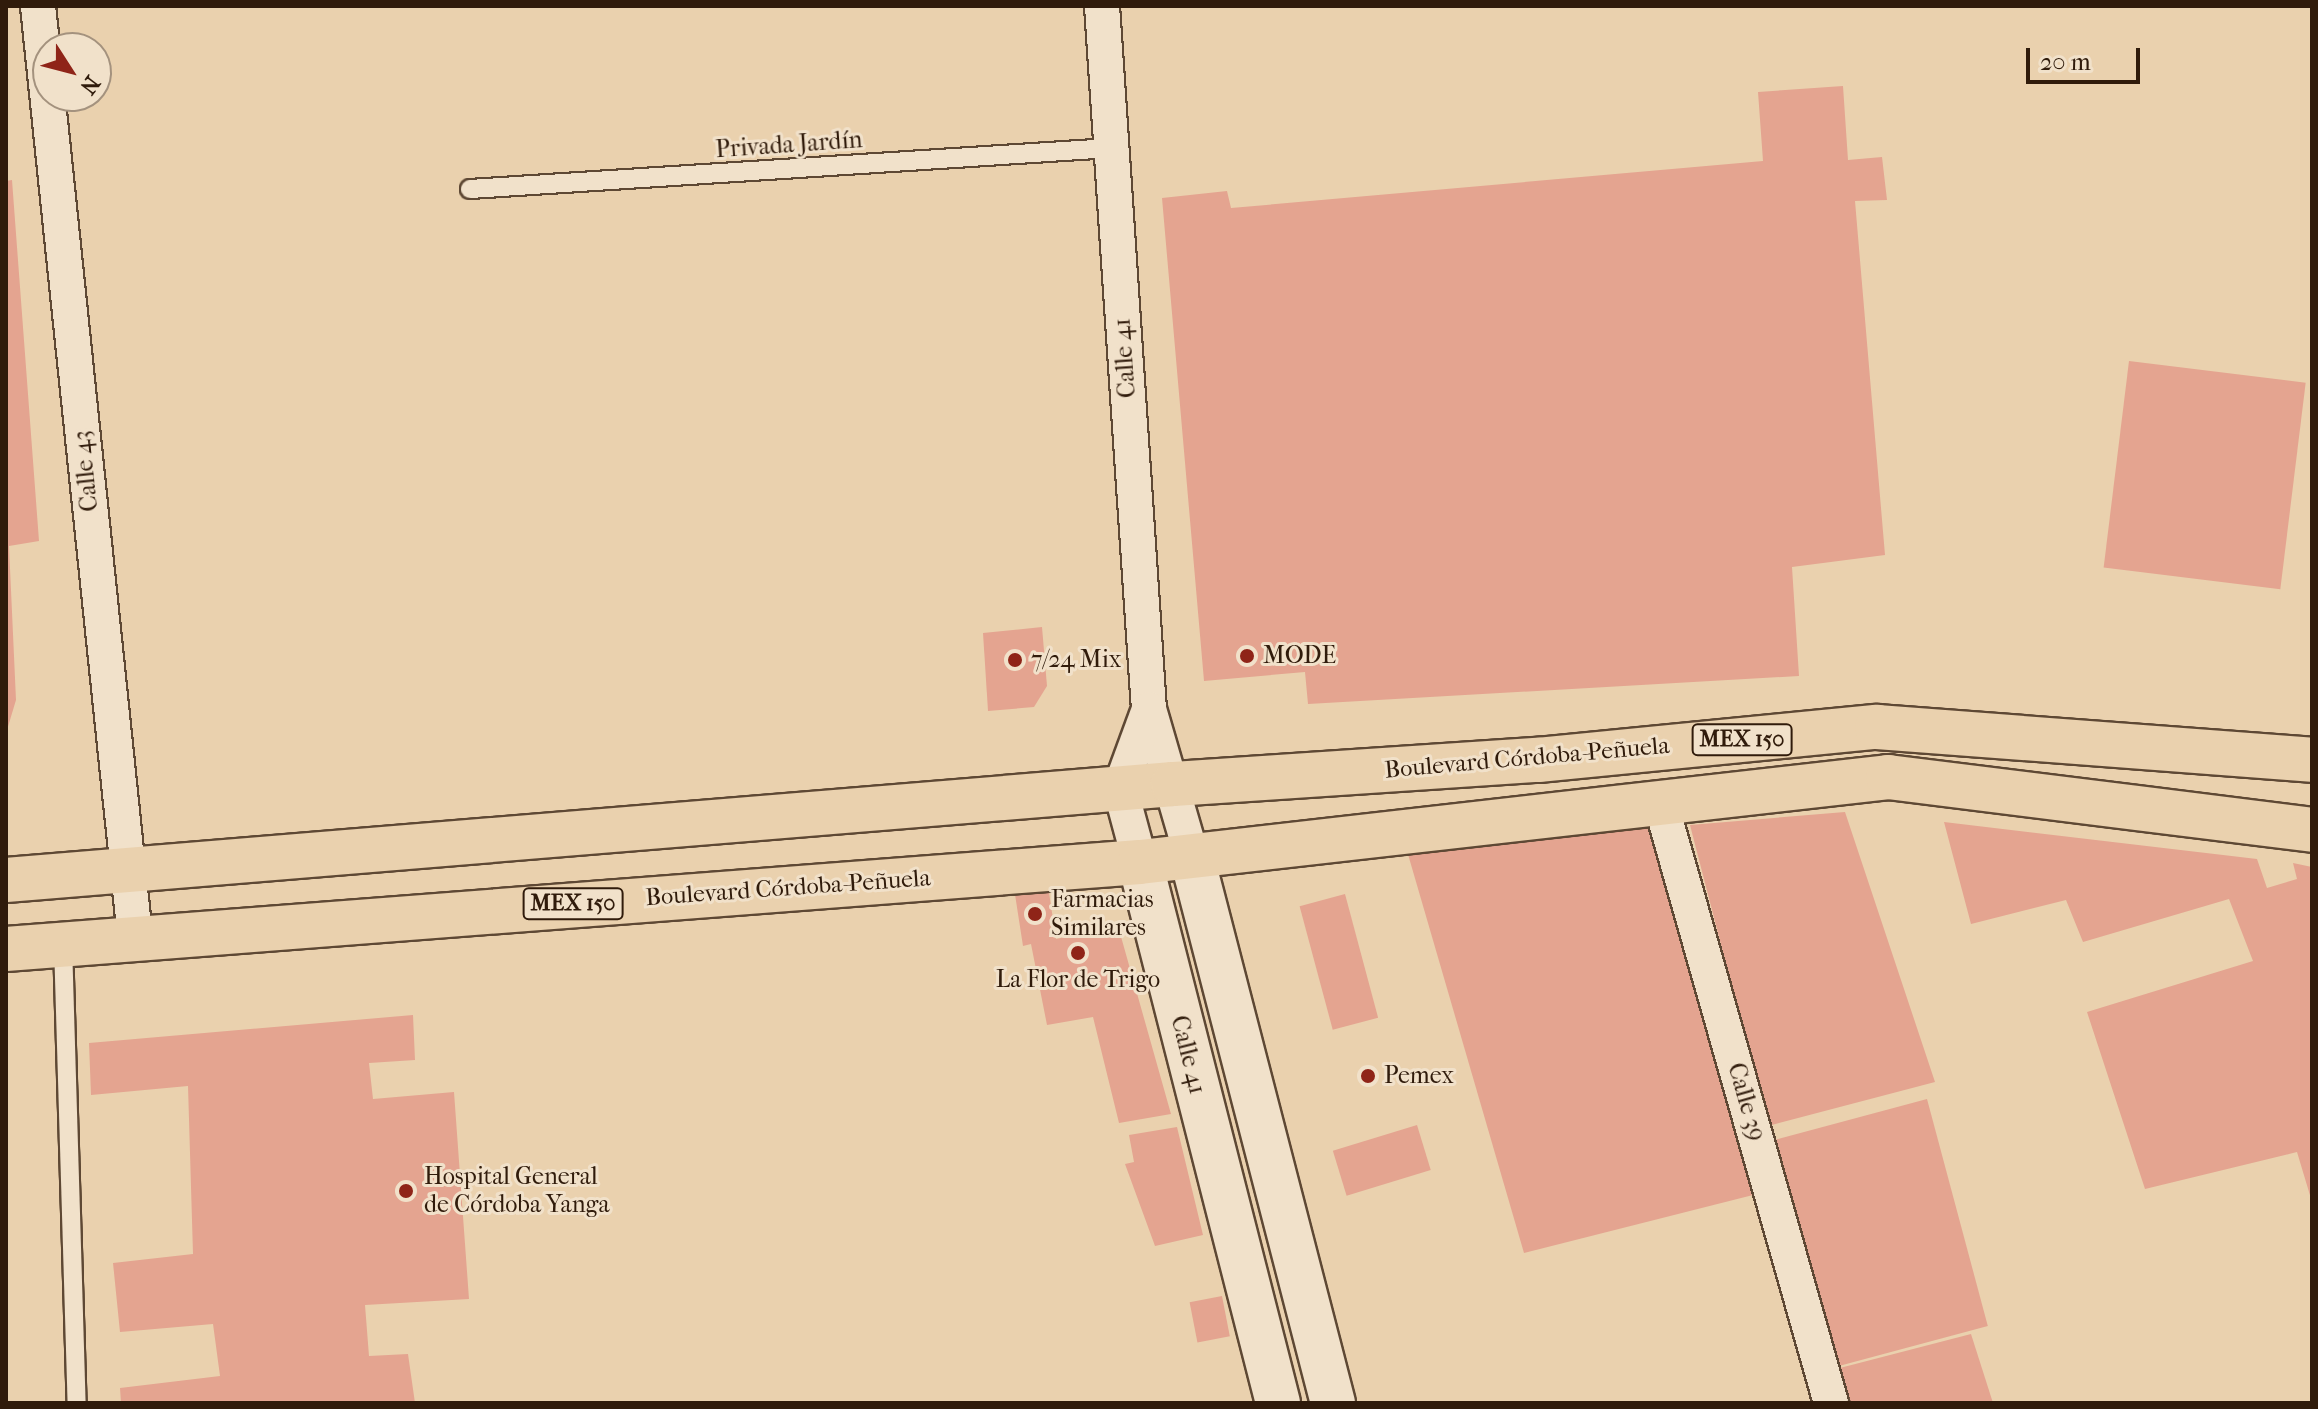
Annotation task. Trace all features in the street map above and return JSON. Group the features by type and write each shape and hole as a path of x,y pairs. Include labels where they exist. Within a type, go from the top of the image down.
{"main road":[{"name":"Boulevard Córdoba-Peñuela","path":"1173,784 1538,760 1877,727 2299,753"},
{"path":"1877,727 1888,777"},
{"path":"1538,760 1540,816"},
{"name":"MEX 150","path":"1140,862 1888,777 2312,830"},
{"name":"MEX 150","path":"6,880 127,867 1173,784"},
{"name":"Boulevard Córdoba-Peñuela","path":"6,949 1140,862"}],"street":[{"name":"Calle 43","path":"38,6 135,937"},
{"name":"Calle 41","path":"1102,6 1149,709 1173,784 1333,1403"},
{"name":"Calle 41","path":"1149,709 1120,788 1278,1403"},
{"name":"Calle 39","path":"1660,801 1831,1403"},
{"path":"1243,1274 1295,1264"}],"lane":[{"name":"Privada Jardín","path":"470,189 1111,148"},
{"path":"63,944 77,1403"}],"building":[{"path":"1843,86 1848,160 1882,157 1887,200 1855,201 1885,555 1792,567 1799,676 1308,704 1305,672 1204,681 1162,198 1227,191 1231,208 1763,161 1758,92"},
{"path":"12,180 39,541 9,546 16,700 7,730 6,181"},
{"path":"2129,361 2306,383 2280,589 2104,567"},
{"name":"7/24 Mix","path":"1042,627 1047,686 1034,707 988,711 983,633"},
{"path":"1845,812 1935,1082 1768,1126 1690,825"},
{"path":"1944,822 2257,859 2267,888 2297,879 2293,863 2312,867 2312,1202 2297,1152 2145,1189 2087,1012 2253,961 2229,899 2083,942 2066,900 1971,924"},
{"path":"1651,824 1753,1195 1524,1253 1405,844"},
{"path":"1048,886 1056,939 1118,926 1171,1114 1119,1123 1093,1017 1047,1025 1031,944 1023,946 1014,888"},
{"path":"1345,894 1378,1018 1333,1030 1300,906"},
{"path":"413,1015 415,1060 369,1063 373,1099 454,1092 469,1299 365,1305 369,1356 408,1354 415,1403 121,1403 120,1388 220,1376 213,1324 120,1332 113,1263 193,1254 188,1086 91,1095 89,1043"},
{"path":"1927,1099 1988,1326 1834,1367 1773,1140"},
{"path":"1417,1125 1431,1170 1347,1196 1333,1151"},
{"path":"1177,1127 1203,1235 1155,1246 1125,1164 1134,1162 1129,1135"},
{"path":"1222,1296 1230,1336 1197,1343 1190,1302"},
{"path":"1971,1334 1993,1403 1845,1403 1836,1369"}],"place":[{"name":"MODE","path":"1247,656"},
{"name":"7/24 Mix","path":"1015,660"},
{"name":"Farmacias Similares","path":"1035,914"},
{"name":"La Flor de Trigo","path":"1078,953"},
{"name":"Pemex","path":"1368,1076"},
{"name":"Hospital General de Córdoba Yanga","path":"406,1191"}]}
